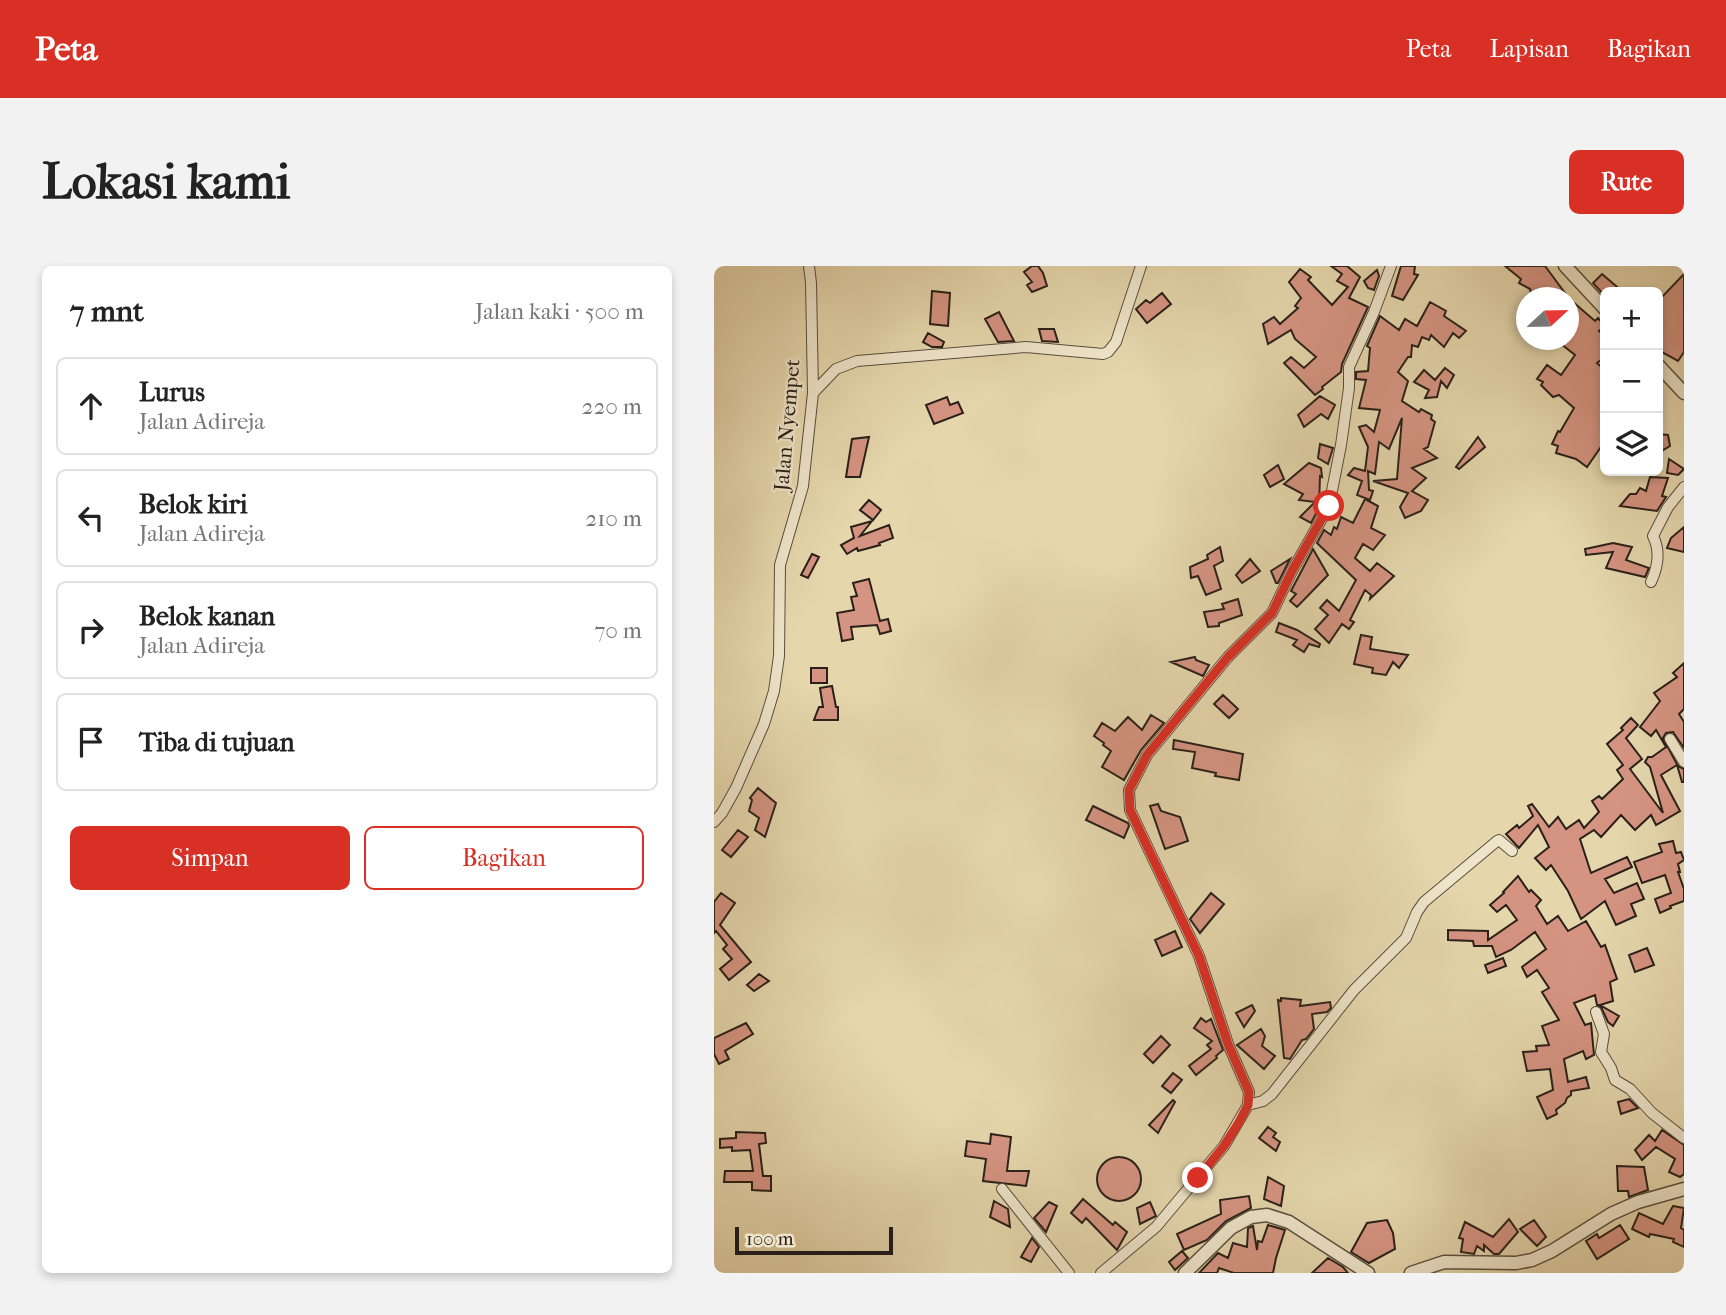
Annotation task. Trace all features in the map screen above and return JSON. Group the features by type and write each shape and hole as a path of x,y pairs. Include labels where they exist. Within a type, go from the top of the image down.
{"street":[{"name":"Jalan Nyempet","path":"714,822 736,788 764,724 774,691 779,656 780,565 803,486 813,393 809,266"},
{"path":"813,393 836,369 857,361 1026,347 1103,354 1116,342 1141,266"},
{"path":"1101,1273 1156,1227 1224,1146 1248,1105 1249,1092 1228,1044 1199,956 1130,810 1129,790 1147,755 1228,657 1272,613 1329,506 1341,445 1349,388 1349,367 1391,266"},
{"path":"1564,266 1600,304"},
{"path":"1663,370 1684,393"},
{"path":"1651,582 1657,564 1658,545 1653,536 1668,507 1684,488"},
{"path":"1670,739 1684,762"},
{"path":"1248,1105 1264,1101 1272,1094 1354,990 1406,938 1424,902 1497,841 1512,851"},
{"path":"1596,1012 1604,1038 1601,1052 1615,1080 1630,1089 1652,1113 1684,1138"},
{"path":"1002,1189 1069,1273"},
{"path":"1411,1273 1444,1262 1516,1262 1532,1259 1552,1251 1611,1214 1638,1202 1684,1189"},
{"path":"1185,1273 1231,1228 1251,1217 1267,1215 1289,1222 1368,1273"}],"building":[{"path":"1032,266 1038,266 1047,286 1032,292 1027,285 1032,282 1024,272"},
{"path":"1331,266 1347,266 1360,277 1349,298 1368,307 1342,364 1341,372 1315,395 1284,363 1291,357 1304,368 1316,357 1295,339 1291,330 1268,344 1263,324 1274,317 1280,324 1298,308 1295,306 1301,298 1289,282 1300,269 1311,277 1308,280 1332,305 1348,287 1337,281 1342,274"},
{"path":"1401,266 1415,266 1414,274 1418,275 1403,300 1392,296"},
{"path":"1505,266 1545,266 1561,287 1526,287 1519,283 1521,279"},
{"path":"1377,270 1379,276 1374,290 1368,288 1364,281"},
{"path":"1602,274 1617,287 1600,287 1600,291 1593,283"},
{"path":"1684,274 1684,352 1678,361 1663,353 1663,296"},
{"path":"932,291 950,293 948,326 930,324"},
{"path":"1162,293 1171,304 1147,323 1136,309 1146,300 1150,303"},
{"path":"1430,302 1446,311 1444,316 1466,331 1459,338 1453,333 1444,347 1431,335 1429,340 1422,337 1418,347 1412,345 1411,357 1408,357 1398,372 1408,381 1402,401 1419,412 1421,409 1432,415 1431,419 1435,422 1428,447 1424,449 1437,458 1412,468 1426,478 1412,491 1428,500 1421,511 1405,518 1400,507 1408,493 1373,481 1397,479 1402,418 1389,449 1379,442 1375,474 1368,471 1369,490 1373,491 1370,500 1357,495 1362,481 1348,475 1354,468 1365,471 1368,447 1359,427 1366,425 1374,432 1380,410 1359,408 1366,380 1356,379 1356,372 1368,371 1370,348 1367,346 1380,316 1399,330 1405,319 1417,326"},
{"path":"1579,307 1595,321 1598,318 1600,320 1600,361 1597,363 1600,366 1600,448 1587,467 1576,459 1556,453 1558,446 1552,444 1574,408 1559,395 1553,397 1541,385 1543,382 1537,379 1547,365 1561,375 1575,355 1569,350 1579,350"},
{"path":"999,312 1014,341 998,342 985,319"},
{"path":"1039,329 1054,329 1058,342 1042,341"},
{"path":"928,333 944,342 942,347 932,347 923,342"},
{"path":"1445,368 1454,375 1447,388 1441,381 1437,397 1425,398 1429,390 1414,382 1424,370 1435,380"},
{"path":"1320,396 1335,405 1328,419 1321,414 1304,427 1298,415"},
{"path":"947,397 950,405 958,402 963,413 934,424 926,405"},
{"path":"1663,434 1668,435 1670,446 1663,450"},
{"path":"869,437 860,477 846,477 852,439"},
{"path":"1478,437 1485,447 1459,469 1456,467"},
{"path":"1320,444 1333,448 1328,464 1318,458"},
{"path":"1669,459 1684,469 1678,475 1667,473"},
{"path":"1309,463 1321,468 1322,477 1320,476 1319,508 1311,523 1300,517 1315,502 1299,500 1303,494 1284,484"},
{"path":"1278,465 1284,479 1270,487 1264,475"},
{"path":"1650,477 1668,478 1662,496 1666,497 1657,511 1620,506 1630,494 1636,494 1640,488 1646,491"},
{"path":"1365,499 1378,506 1371,528 1385,535 1373,550 1363,544 1355,558 1370,571 1377,563 1394,576 1370,599 1371,595 1365,590 1350,620 1354,622 1349,629 1342,624 1329,643 1315,629 1328,615 1320,608 1327,600 1339,611 1356,580 1317,543 1324,530 1331,535 1334,527 1337,529 1341,517 1353,523"},
{"path":"869,500 881,510 873,520 860,510"},
{"path":"872,521 860,536 889,525 893,538 879,543 880,545 858,551 857,548 847,554 841,545 854,538 851,527"},
{"path":"1684,527 1684,552 1667,548 1671,538"},
{"path":"1613,543 1632,547 1626,560 1649,568 1645,577 1606,568 1613,552 1586,555 1585,549"},
{"path":"1220,547 1223,561 1214,566 1221,589 1206,595 1198,576 1191,578 1190,567 1208,559 1207,555"},
{"path":"1313,549 1328,575 1297,607 1290,601 1296,594 1291,591"},
{"path":"812,554 819,557 808,578 801,575"},
{"path":"1250,559 1260,571 1242,583 1236,575"},
{"path":"1290,559 1278,583 1276,583 1271,571"},
{"path":"869,579 880,621 888,619 891,631 880,634 877,625 851,627 853,639 842,641 837,613 854,610 851,597 857,596 853,583"},
{"path":"1238,599 1242,615 1219,623 1219,626 1208,627 1204,612 1224,609 1222,604"},
{"path":"1279,623 1297,630 1320,644 1319,647 1309,644 1304,652 1293,645 1297,640 1276,632"},
{"path":"1361,635 1372,637 1370,649 1408,655 1399,668 1393,662 1386,675 1372,673 1373,668 1354,664"},
{"path":"1195,657 1196,660 1209,665 1203,676 1171,662"},
{"path":"1684,663 1684,709 1679,714 1684,722 1684,748 1673,732 1666,733 1663,738 1678,766 1684,769 1684,782 1677,765 1661,775 1680,811 1656,825 1651,815 1635,830 1621,815 1601,837 1594,830 1580,839 1591,873 1627,857 1632,867 1605,879 1614,893 1637,883 1644,899 1631,904 1636,916 1616,925 1605,901 1581,919 1568,891 1551,865 1546,870 1535,858 1549,847 1538,825 1519,848 1506,834 1517,825 1519,828 1533,816 1528,806 1532,804 1549,827 1558,817 1566,829 1579,820 1584,828 1599,812 1592,801 1599,796 1602,799 1623,779 1617,770 1623,765 1607,744 1623,730 1621,728 1631,718 1638,725 1626,738 1642,759 1630,769 1663,813 1650,767 1645,762 1648,757 1666,747 1656,730 1651,736 1640,727 1660,701 1654,693 1677,677 1673,673"},
{"path":"811,668 827,668 827,683 811,683"},
{"path":"832,686 838,707 838,720 814,720 819,707 823,707 820,688"},
{"path":"1223,695 1238,709 1229,718 1214,704"},
{"path":"1151,715 1164,723 1141,750 1124,780 1102,767 1111,751 1094,736 1102,723 1115,731 1128,717 1142,730"},
{"path":"1174,740 1243,754 1239,780 1192,768 1195,752 1173,749"},
{"path":"758,788 776,803 765,837 755,830 759,818 749,811 752,800 750,798"},
{"path":"1158,804 1161,811 1180,817 1188,841 1165,849 1150,806"},
{"path":"1093,806 1128,823 1124,838 1086,820"},
{"path":"738,830 748,837 731,857 722,850"},
{"path":"1673,841 1676,853 1681,852 1684,860 1678,864 1678,872 1684,889 1684,901 1660,913 1655,899 1671,893 1665,875 1642,883 1634,862 1662,852 1659,844"},
{"path":"1518,876 1529,892 1531,890 1541,900 1536,906 1547,924 1558,916 1568,931 1586,921 1601,947 1605,945 1617,979 1610,982 1613,1001 1600,1005 1619,1016 1613,1026 1597,1005 1595,995 1574,1003 1585,1025 1591,1023 1594,1055 1586,1059 1583,1051 1564,1059 1568,1082 1586,1077 1589,1088 1571,1091 1565,1103 1556,1110 1557,1114 1547,1119 1537,1097 1553,1090 1550,1069 1527,1071 1523,1052 1537,1051 1536,1046 1549,1045 1542,1026 1559,1020 1542,992 1549,988 1537,970 1527,977 1522,967 1546,949 1535,932 1511,950 1496,957 1492,946 1474,946 1473,941 1448,940 1448,930 1488,931 1488,940 1517,920 1506,905 1497,912 1490,905"},
{"path":"721,893 735,903 720,925 751,962 729,980 720,969 732,959 723,949 727,945 716,931 714,933 714,902"},
{"path":"1211,893 1224,904 1200,933 1190,919"},
{"path":"1175,931 1182,947 1162,956 1155,940"},
{"path":"1647,948 1654,965 1635,972 1629,955"},
{"path":"1503,958 1506,966 1488,973 1485,965"},
{"path":"759,974 769,981 754,991 747,985"},
{"path":"1281,998 1301,1000 1300,1006 1330,1002 1331,1008 1327,1012 1312,1014 1314,1029 1302,1040 1290,1059 1284,1058 1278,1000 1281,1001"},
{"path":"1252,1005 1255,1011 1244,1027 1236,1013"},
{"path":"1201,1018 1206,1022 1211,1019 1223,1050 1196,1075 1189,1066 1211,1049 1207,1045 1212,1041 1194,1028"},
{"path":"746,1023 753,1034 725,1051 729,1059 719,1064 714,1054 714,1038"},
{"path":"1261,1029 1265,1036 1262,1046 1275,1056 1264,1069 1237,1045"},
{"path":"1161,1036 1170,1045 1153,1063 1144,1054"},
{"path":"1173,1073 1182,1080 1171,1093 1162,1086"},
{"path":"1629,1099 1638,1108 1621,1114 1618,1102"},
{"path":"1173,1100 1175,1102 1158,1133 1149,1125"},
{"path":"1268,1127 1276,1133 1273,1137 1280,1142 1276,1151 1259,1138"},
{"path":"1662,1130 1684,1145 1684,1174 1680,1177 1669,1172 1675,1159 1656,1147 1642,1160 1635,1150 1649,1135 1655,1141"},
{"path":"736,1132 765,1133 766,1143 759,1144 763,1176 771,1176 771,1191 752,1190 752,1182 724,1182 725,1171 753,1171 750,1150 732,1151 732,1147 720,1148 720,1139 736,1138"},
{"path":"991,1134 1011,1137 1007,1171 1029,1171 1026,1186 983,1181 986,1159 965,1156 967,1141 990,1144"},
{"path":"1119,1157 1128,1158 1135,1163 1140,1170 1140,1188 1135,1195 1128,1200 1119,1201 1110,1200 1103,1195 1098,1188 1097,1179 1098,1170 1103,1163 1110,1158"},
{"path":"1617,1166 1644,1167 1648,1190 1629,1197 1628,1191 1618,1191"},
{"path":"1268,1177 1284,1186 1281,1206 1264,1199"},
{"path":"1249,1196 1251,1208 1226,1221 1207,1240 1184,1250 1177,1234 1221,1214 1220,1200"},
{"path":"1083,1199 1113,1225 1115,1222 1127,1232 1117,1250 1086,1218 1082,1223 1071,1213"},
{"path":"994,1201 1008,1209 1010,1227 990,1217"},
{"path":"1049,1202 1057,1206 1046,1232 1034,1218"},
{"path":"1150,1202 1156,1216 1140,1224 1137,1208"},
{"path":"1673,1206 1684,1208 1681,1228 1684,1230 1684,1247 1673,1242 1674,1239 1650,1234 1649,1237 1632,1229 1639,1213 1663,1224"},
{"path":"1509,1219 1518,1232 1499,1254 1494,1254 1484,1245 1484,1251 1477,1246 1474,1254 1461,1252 1463,1239 1459,1238 1465,1222 1493,1237"},
{"path":"1387,1220 1393,1233 1395,1249 1369,1263 1351,1252 1367,1223"},
{"path":"1534,1220 1546,1237 1537,1246 1520,1229"},
{"path":"1268,1225 1285,1230 1273,1273 1234,1273 1219,1268 1217,1273 1199,1273 1218,1253 1228,1258 1233,1243 1247,1247 1248,1228 1253,1226 1257,1250 1258,1241 1262,1242"},
{"path":"1620,1225 1629,1239 1597,1259 1586,1241 1597,1234 1599,1238"},
{"path":"1032,1238 1039,1247 1031,1262 1021,1257"},
{"path":"1182,1251 1188,1258 1175,1270 1169,1262"},
{"path":"1328,1258 1343,1267 1348,1273 1312,1273"}],"route":[{"path":"1198,1178 1238,1124 1248,1105 1249,1092 1214,1006 1199,956 1130,810 1129,790 1147,755 1228,657 1272,613 1318,522 1329,506"}]}
